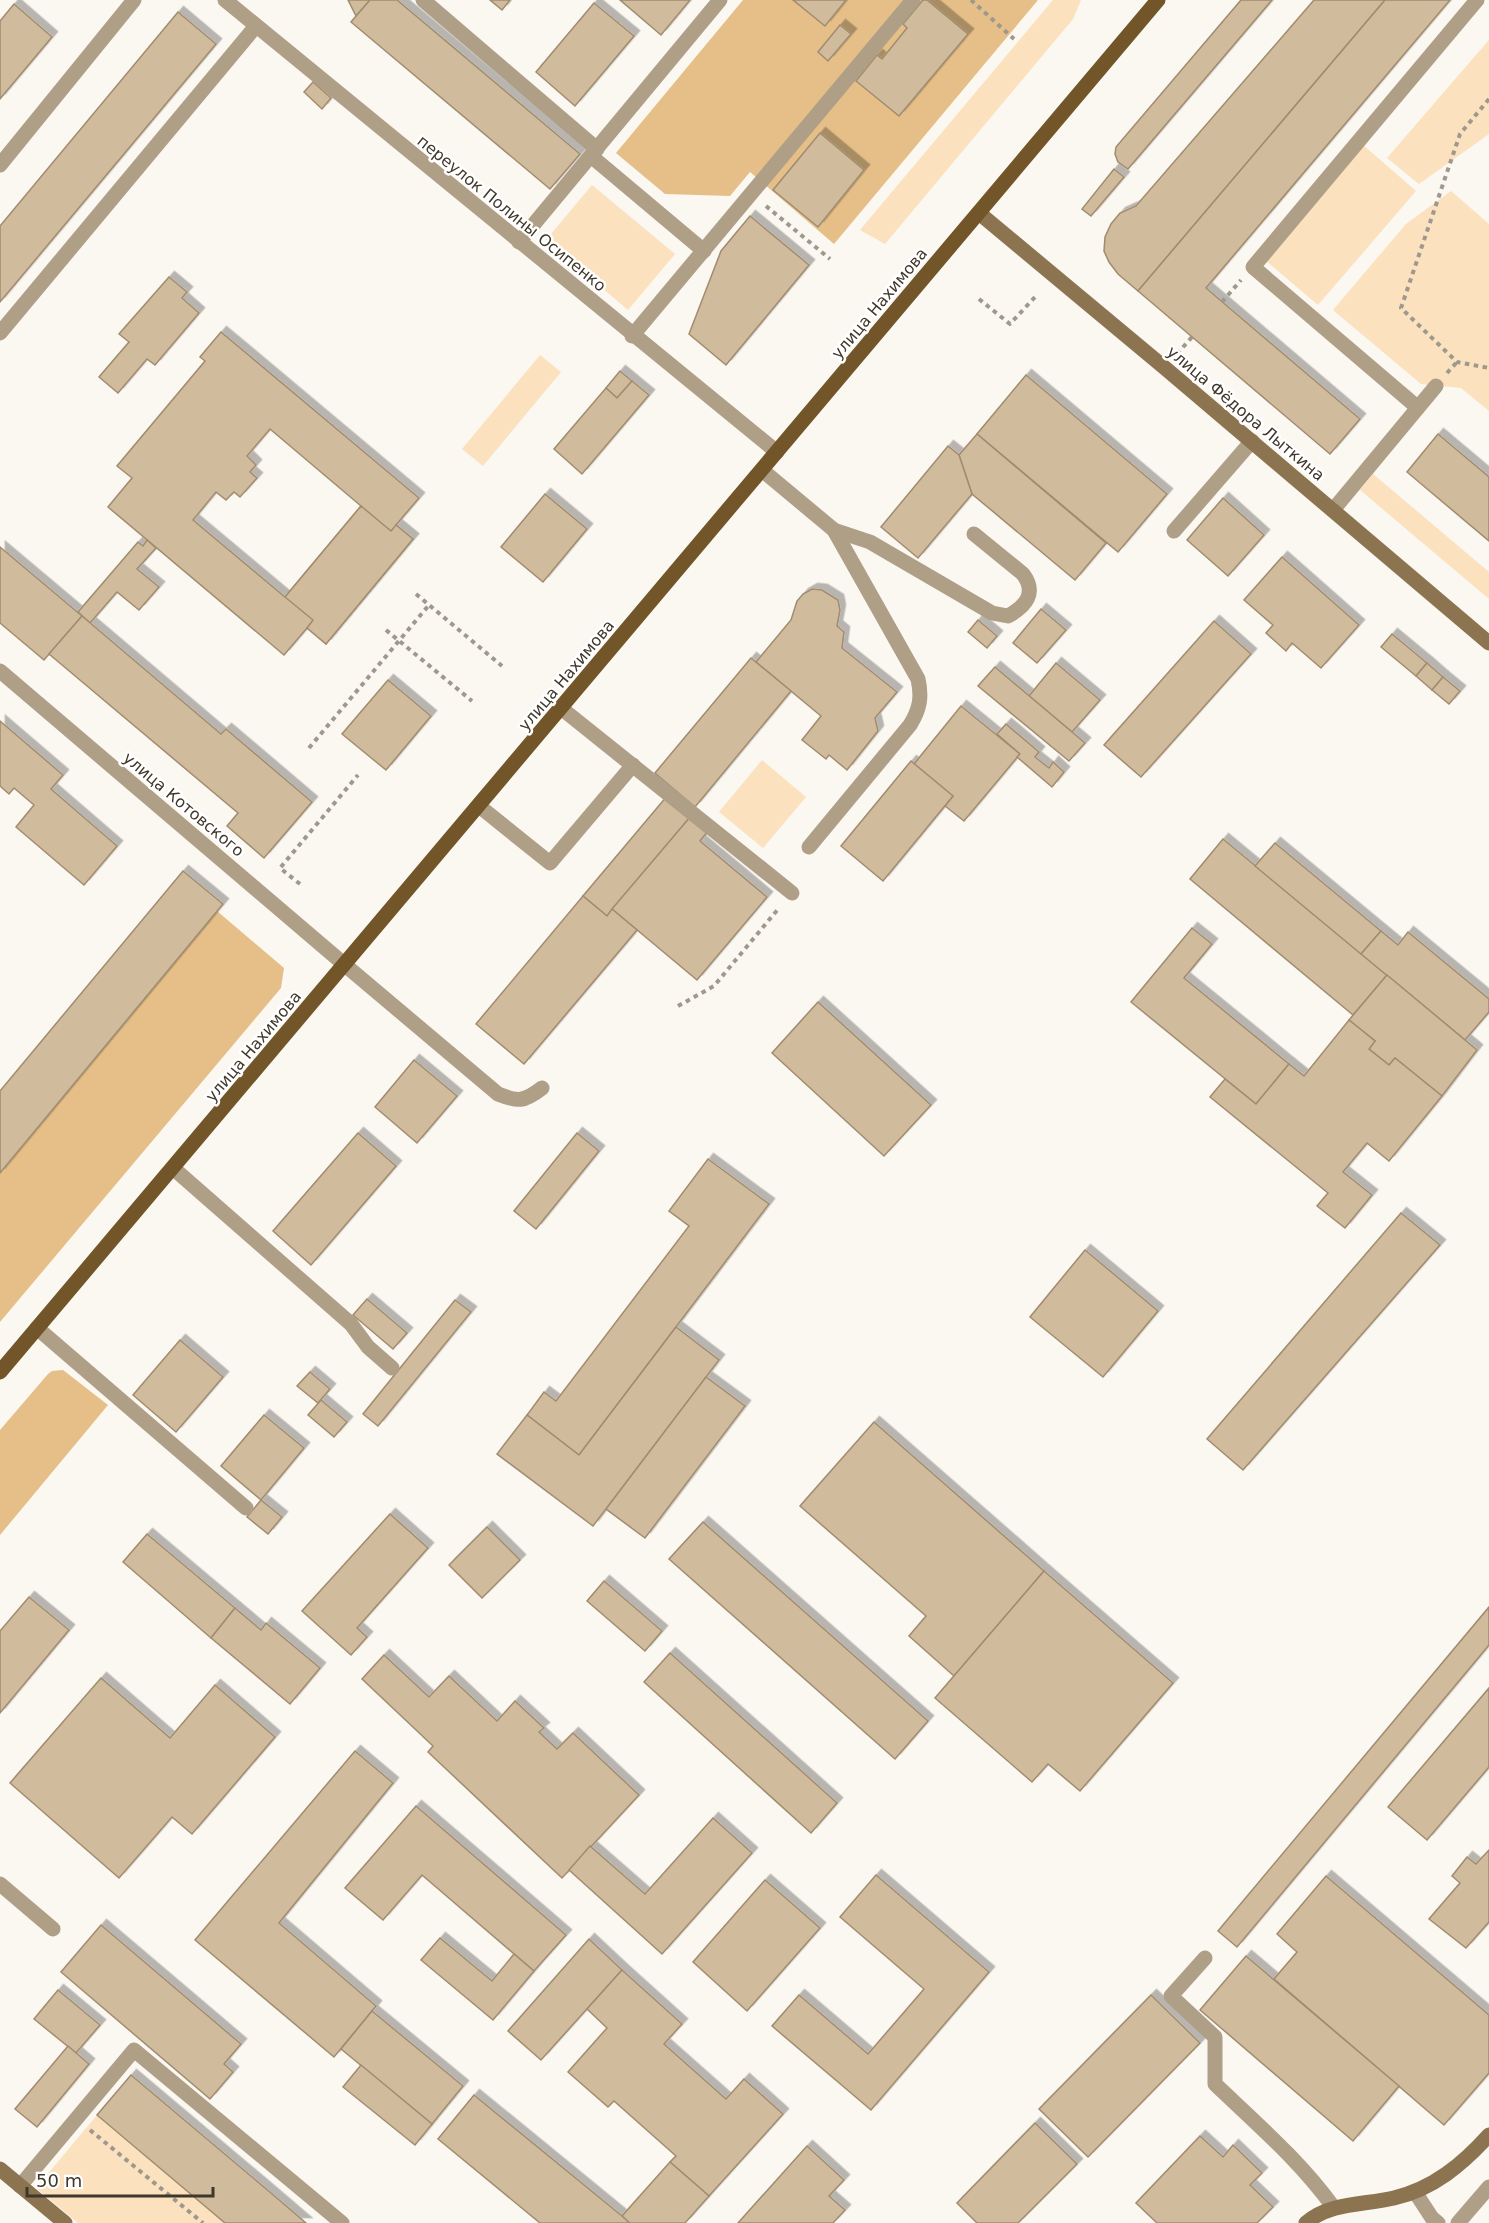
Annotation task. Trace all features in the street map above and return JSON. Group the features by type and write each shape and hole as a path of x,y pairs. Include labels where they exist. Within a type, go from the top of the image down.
{"main road":[{"name":"улица Нахимова","path":"0,1372 1158,0"}],"street":[{"path":"0,165 134,0"},
{"name":"переулок Полины Осипенко","path":"225,0 777,452"},
{"path":"423,0 704,251"},
{"path":"519,242 720,0"},
{"path":"633,336 913,0"},
{"path":"1418,407 1252,267 1477,0"},
{"path":"0,333 256,26"},
{"name":"улица Фёдора Лыткина","path":"979,213 1489,643"},
{"path":"1333,510 1436,386"},
{"path":"1174,531 1252,441"},
{"path":"762,471 834,530 870,542 992,613 1008,616 1015,612 1028,597 1031,590 1028,582 1023,574 974,534"},
{"path":"809,847 910,725 919,711 921,693 918,679 834,530"},
{"name":"улица Котовского","path":"0,671 498,1094 514,1101 530,1098 542,1088"},
{"path":"561,708 792,892"},
{"path":"479,806 550,863 633,765"},
{"path":"173,1168 351,1324 368,1347 392,1368"},
{"path":"37,1328 246,1508"},
{"path":"0,1884 53,1929"},
{"path":"1205,1958 1171,1996 1215,2037 1215,2084 1292,2157 1315,2181 1334,2208"},
{"path":"20,2186 134,2050 342,2223"},
{"path":"1306,2223 1334,2208 1415,2192 1439,2180 1459,2165 1489,2135"},
{"path":"0,2169 65,2223"},
{"path":"1458,2223 1489,2187"},
{"path":"1415,2192 1432,2218 1438,2223"}],"path":[{"path":"971,0 1014,39"},
{"path":"1489,99 1460,134 1401,308 1457,362 1489,368"},
{"path":"751,194 830,259"},
{"path":"1222,302 1252,267"},
{"path":"979,299 1010,324 1035,297"},
{"path":"416,594 502,666"},
{"path":"309,748 429,605"},
{"path":"386,630 472,701"},
{"path":"300,884 280,868 358,775"},
{"path":"678,1006 714,987 792,892"},
{"path":"77,2119 202,2223"}],"shaded area":[{"path":"743,0 1038,0 834,244 750,172 730,196 665,194 616,153"},
{"path":"1053,0 1081,0 1073,19 885,244 860,230"},
{"path":"1489,40 1489,134 1419,184 1387,158"},
{"path":"1363,145 1416,191 1318,305 1265,260"},
{"path":"592,185 675,254 628,310 546,240"},
{"path":"1451,191 1489,224 1489,411 1461,388 1421,384 1333,310 1406,224"},
{"path":"540,355 561,372 483,466 462,449"},
{"path":"1373,474 1489,572 1489,599 1360,490"},
{"path":"762,760 806,797 763,848 719,812"},
{"path":"217,911 284,968 281,988 0,1322 0,1173"},
{"path":"63,1370 108,1405 0,1535 0,1430 48,1374 52,1371"},
{"path":"97,2115 225,2223 78,2223 36,2188"}],"building":[{"path":"348,0 370,0 356,16"},
{"path":"370,0 397,0 580,154 550,189 351,22"},
{"path":"490,0 510,0 502,10"},
{"path":"620,0 690,0 661,35"},
{"path":"793,0 846,0 825,26"},
{"path":"923,0 927,0 968,34 899,116 856,81 877,55 882,59 907,28 903,24"},
{"path":"1241,0 1272,0 1128,169 1118,162 1115,154 1116,147"},
{"path":"1314,0 1385,0 1138,291 1118,274 1104,251 1105,237 1111,224 1120,213 1136,206"},
{"path":"1385,0 1450,0 1206,288 1360,419 1330,454 1138,291"},
{"path":"594,3 634,36 575,106 536,72"},
{"path":"14,4 52,37 0,99 0,21"},
{"path":"178,12 216,44 0,302 0,226"},
{"path":"840,25 851,34 828,61 818,52"},
{"path":"313,82 331,98 322,109 304,92"},
{"path":"820,133 864,170 818,227 773,190"},
{"path":"1114,169 1124,177 1091,216 1082,209"},
{"path":"750,216 809,265 726,365 689,334 721,251"},
{"path":"169,277 187,292 182,298 199,313 155,365 147,359 118,393 99,377 129,342 119,334"},
{"path":"221,332 419,498 396,525 413,539 326,644 307,628 284,655 108,507 132,478 117,466 205,361 200,357","holes":["270,429 361,506 285,597 193,520 216,492 226,500 234,492 240,497 257,478 250,472 256,465 247,456"]},
{"path":"620,371 632,381 617,398 606,388"},
{"path":"1026,375 1167,494 1118,552 977,434"},
{"path":"632,381 649,395 582,474 554,449 606,388 617,398"},
{"path":"977,434 1106,543 1075,580 972,494 959,455"},
{"path":"1438,434 1489,477 1489,541 1407,472"},
{"path":"948,446 959,455 972,494 918,558 881,527"},
{"path":"545,494 587,529 543,582 501,547"},
{"path":"1223,498 1264,535 1228,576 1187,540"},
{"path":"361,506 391,531 396,525 413,539 326,644 307,628 313,620 285,597"},
{"path":"147,540 156,548 137,569 159,587 139,610 117,592 90,623 78,612 138,542 143,546"},
{"path":"0,547 82,616 44,660 0,623"},
{"path":"1282,557 1359,625 1321,668 1292,643 1286,651 1266,633 1273,625 1244,600"},
{"path":"812,589 822,590 838,600 840,610 837,626 844,632 842,648 897,692 875,718 878,731 847,770 829,755 826,759 802,740 821,716 756,662 791,620 797,601"},
{"path":"1041,609 1066,630 1037,663 1013,643"},
{"path":"82,616 221,734 226,729 312,802 264,858 227,826 238,813 49,654"},
{"path":"978,620 997,636 987,648 968,632"},
{"path":"1214,621 1251,654 1141,777 1104,745"},
{"path":"1392,634 1427,663 1416,676 1381,647"},
{"path":"751,658 791,691 695,807 655,773"},
{"path":"1056,663 1100,700 1072,732 1029,696"},
{"path":"1427,663 1443,677 1432,690 1416,676"},
{"path":"995,667 1085,743 1069,761 978,686"},
{"path":"1443,677 1460,691 1449,704 1432,690"},
{"path":"388,680 431,716 386,770 342,734"},
{"path":"961,706 1020,754 964,821 945,806 953,796 914,764"},
{"path":"0,721 63,775 51,789 117,846 84,885 16,827 34,805 14,788 9,794 0,786"},
{"path":"1006,724 1039,752 1035,757 1049,768 1053,762 1064,772 1052,787 1017,757 1020,754 997,734"},
{"path":"911,761 953,796 883,881 841,846"},
{"path":"667,796 691,816 607,916 583,896"},
{"path":"691,816 709,830 700,841 767,897 697,980 612,909"},
{"path":"1223,839 1387,975 1353,1015 1190,879"},
{"path":"1275,843 1381,931 1361,954 1255,866"},
{"path":"183,871 223,904 0,1173 0,1091"},
{"path":"583,896 607,916 612,909 637,930 524,1064 476,1024"},
{"path":"1192,928 1212,944 1184,978 1289,1064 1256,1104 1131,1002"},
{"path":"1381,931 1398,945 1408,932 1489,999 1489,1012 1465,1040 1361,954"},
{"path":"1387,975 1477,1050 1442,1096 1395,1058 1389,1065 1369,1049 1375,1041 1349,1020"},
{"path":"818,1002 931,1105 884,1156 772,1053"},
{"path":"1349,1020 1375,1041 1369,1049 1389,1065 1395,1058 1442,1096 1389,1161 1367,1143 1343,1172 1372,1195 1345,1228 1317,1206 1328,1193 1210,1097 1225,1079 1256,1104 1289,1064 1304,1076"},
{"path":"414,1060 457,1096 417,1143 375,1107"},
{"path":"358,1133 396,1166 311,1265 273,1231"},
{"path":"577,1133 599,1151 536,1229 514,1211"},
{"path":"708,1159 769,1204 579,1455 527,1415 544,1392 556,1401 689,1226 669,1211"},
{"path":"1401,1213 1440,1245 1243,1470 1207,1439"},
{"path":"1085,1250 1158,1311 1103,1377 1030,1317"},
{"path":"367,1299 407,1333 393,1349 353,1315"},
{"path":"455,1300 471,1312 378,1426 363,1414"},
{"path":"676,1327 719,1360 593,1526 497,1454 527,1415 579,1455"},
{"path":"180,1340 223,1377 176,1432 133,1395"},
{"path":"310,1372 330,1389 318,1403 297,1386"},
{"path":"706,1377 745,1406 645,1538 606,1509"},
{"path":"321,1400 347,1422 334,1437 308,1415"},
{"path":"264,1415 304,1448 261,1500 221,1466"},
{"path":"874,1422 1044,1571 954,1676 909,1636 926,1616 800,1506"},
{"path":"261,1500 282,1517 268,1534 247,1517"},
{"path":"390,1514 428,1548 357,1628 367,1637 351,1655 302,1611"},
{"path":"703,1522 928,1721 895,1759 669,1559"},
{"path":"487,1527 520,1560 482,1598 449,1565"},
{"path":"147,1534 235,1608 211,1638 123,1562"},
{"path":"1044,1571 1173,1683 1080,1791 1048,1764 1032,1782 935,1698"},
{"path":"604,1581 662,1631 645,1651 587,1601"},
{"path":"29,1597 69,1630 0,1713 0,1631"},
{"path":"1489,1607 1489,1645 1237,1947 1218,1931"},
{"path":"235,1608 261,1630 266,1623 320,1668 290,1704 211,1638"},
{"path":"670,1653 837,1803 811,1833 644,1682"},
{"path":"384,1655 429,1697 449,1676 497,1721 515,1701 544,1728 539,1732 557,1749 573,1733 639,1795 562,1878 428,1752 433,1746 362,1679"},
{"path":"101,1678 170,1738 215,1685 275,1737 192,1834 172,1817 119,1878 10,1783"},
{"path":"1489,1688 1489,1767 1427,1840 1388,1807"},
{"path":"355,1751 393,1783 279,1923 376,2006 334,2057 195,1940"},
{"path":"416,1806 566,1935 534,1971 422,1875 383,1920 345,1888"},
{"path":"713,1818 752,1853 662,1954 569,1870 590,1846 645,1894"},
{"path":"1489,1850 1489,1922 1466,1948 1429,1919 1460,1883 1452,1876 1467,1857 1476,1864"},
{"path":"876,1875 989,1972 871,2110 772,2026 799,1995 868,2054 924,1989 840,1917"},
{"path":"1326,1876 1489,2015 1489,2073 1444,2125 1274,1979 1297,1952 1277,1934"},
{"path":"765,1880 820,1928 747,2011 693,1962"},
{"path":"101,1925 241,2044 224,2064 233,2072 210,2099 61,1972"},
{"path":"440,1938 492,1981 514,1954 534,1971 493,2020 421,1960"},
{"path":"589,1939 622,1970 541,2060 508,2031"},
{"path":"1246,1956 1399,2086 1353,2141 1200,2010"},
{"path":"622,1970 682,2024 664,2044 726,2099 744,2079 783,2114 709,2196 670,2162 676,2156 614,2101 608,2107 568,2072 607,2028 587,2009"},
{"path":"58,1990 100,2025 76,2053 34,2019"},
{"path":"1151,1995 1200,2043 1088,2157 1039,2109"},
{"path":"372,2011 463,2086 432,2124 341,2049"},
{"path":"68,2046 89,2064 37,2127 15,2109"},
{"path":"361,2065 432,2124 415,2145 343,2087"},
{"path":"131,2075 306,2223 225,2223 97,2115"},
{"path":"474,2095 630,2223 540,2223 438,2139"},
{"path":"1035,2123 1077,2164 1018,2223 977,2223 957,2203"},
{"path":"1200,2136 1223,2157 1233,2145 1262,2173 1250,2185 1273,2207 1257,2223 1157,2223 1136,2203"},
{"path":"807,2146 844,2180 829,2196 845,2210 833,2223 738,2223"},
{"path":"670,2162 709,2196 685,2223 630,2223 622,2216"}]}
